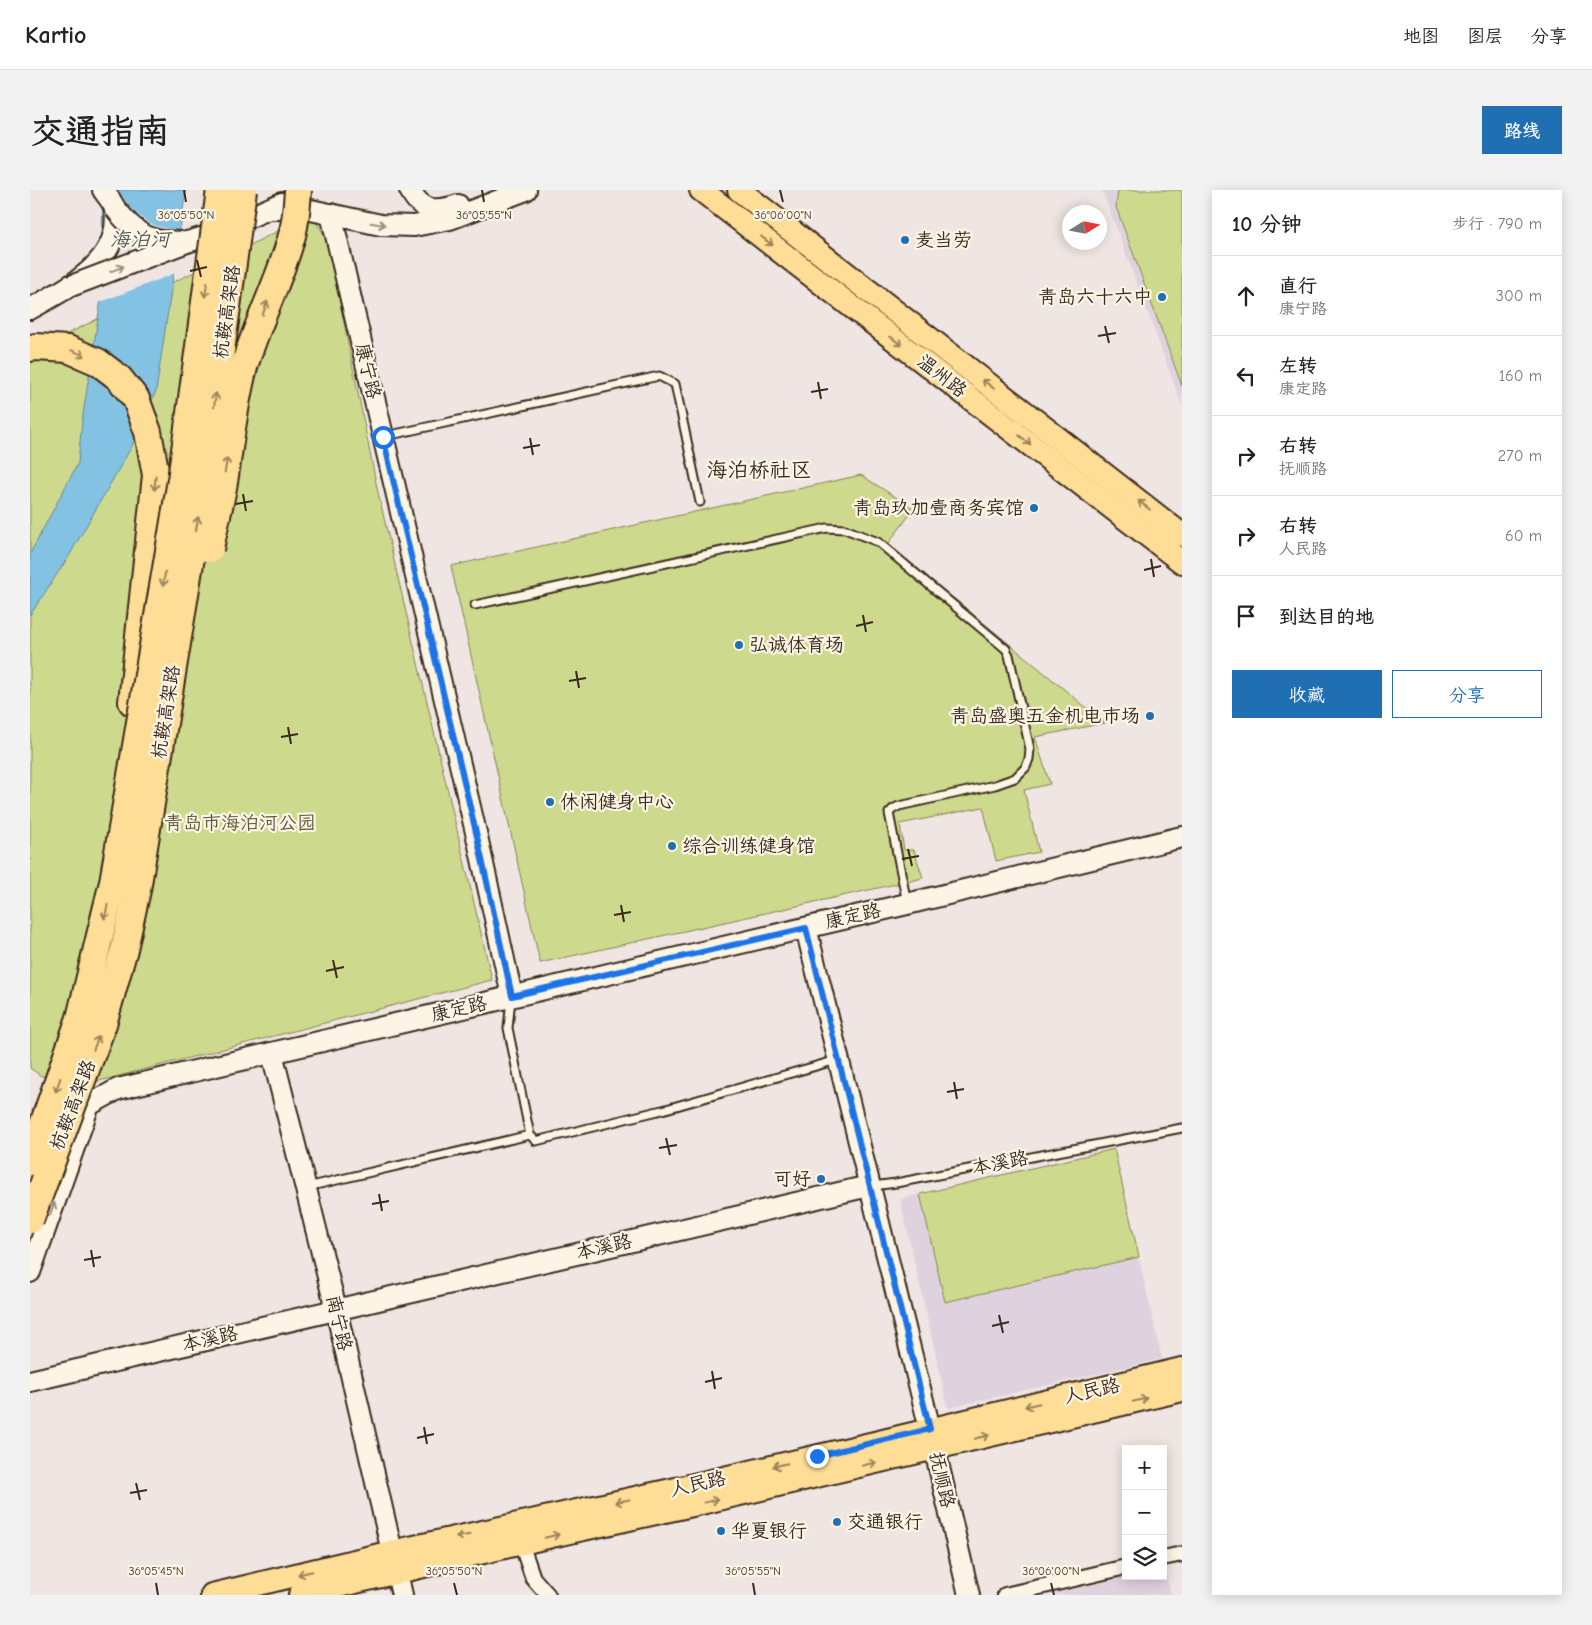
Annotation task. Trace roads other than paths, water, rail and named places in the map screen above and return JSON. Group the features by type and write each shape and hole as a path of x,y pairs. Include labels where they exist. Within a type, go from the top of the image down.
{"highway":[{"name":"杭鞍高架路","path":"30,1220 103,1024 124,949 125,886 220,190"},
{"name":"杭鞍高架路","path":"30,1162 125,886 203,483 243,190"},
{"path":"125,886 223,485 243,374 292,237 297,210 298,190"},
{"path":"30,348 68,349 98,362 119,378 136,399 148,432 156,475 125,886"}],"main road":[{"name":"温州路","path":"701,190 1182,562"},
{"name":"温州路","path":"739,190 1182,535"},
{"name":"人民路","path":"212,1595 394,1562 522,1543 697,1504 1182,1369"},
{"name":"人民路","path":"300,1595 394,1562 686,1487 1182,1390"}],"street":[{"path":"103,190 127,223 145,236 158,240 196,240"},
{"path":"30,309 71,286 196,240 270,209 309,190"},
{"path":"410,190 426,208 440,211 495,190"},
{"path":"270,209 306,209 381,225 414,226 450,219 526,190"},
{"path":"71,286 102,258 112,241 115,208"},
{"name":"康宁路","path":"331,214 478,841 512,996"},
{"name":"康定路","path":"30,1152 89,1105 118,1089 806,928 1182,837"},
{"name":"抚顺路","path":"806,928 969,1595"},
{"name":"南宁路","path":"272,1053 336,1310 402,1595"},
{"path":"30,1272 89,1105"},
{"name":"本溪路","path":"30,1381 869,1186"},
{"path":"522,1543 533,1578 548,1595"},
{"path":"1167,1557 1182,1554"},
{"path":"1005,1595 1122,1568"}],"lane":[{"path":"383,437 659,376 675,384 700,502"},
{"path":"475,605 827,528 845,529 878,542 1006,648 1030,749 1026,767 1015,778 994,785 899,806 889,813 907,904"},
{"path":"512,996 508,1028 530,1135 536,1141 648,1114 838,1060"},
{"name":"本溪路","path":"869,1186 896,1183 1182,1128"},
{"path":"306,1187 530,1135"}],"water":[{"name":"海泊河","path":"103,190 186,190 156,391 133,444 69,556 30,615 30,554 78,463 82,421 101,299"}],"place":[{"name":"麦当劳","path":"905,240"},
{"name":"青岛六十六中","path":"1162,297"},
{"name":"青岛玖加壹商务宾馆","path":"1034,508"},
{"name":"弘诚体育场","path":"739,645"},
{"name":"青岛盛奥五金机电市场","path":"1150,716"},
{"name":"休闲健身中心","path":"550,802"},
{"name":"综合训练健身馆","path":"672,846"},
{"name":"可好","path":"821,1179"},
{"name":"交通银行","path":"837,1522"},
{"name":"华夏银行","path":"721,1531"}],"district":[{"name":"海泊桥社区","path":"759,470"}],"park label":[{"name":"青岛市海泊河公园","path":"240,823"}]}
